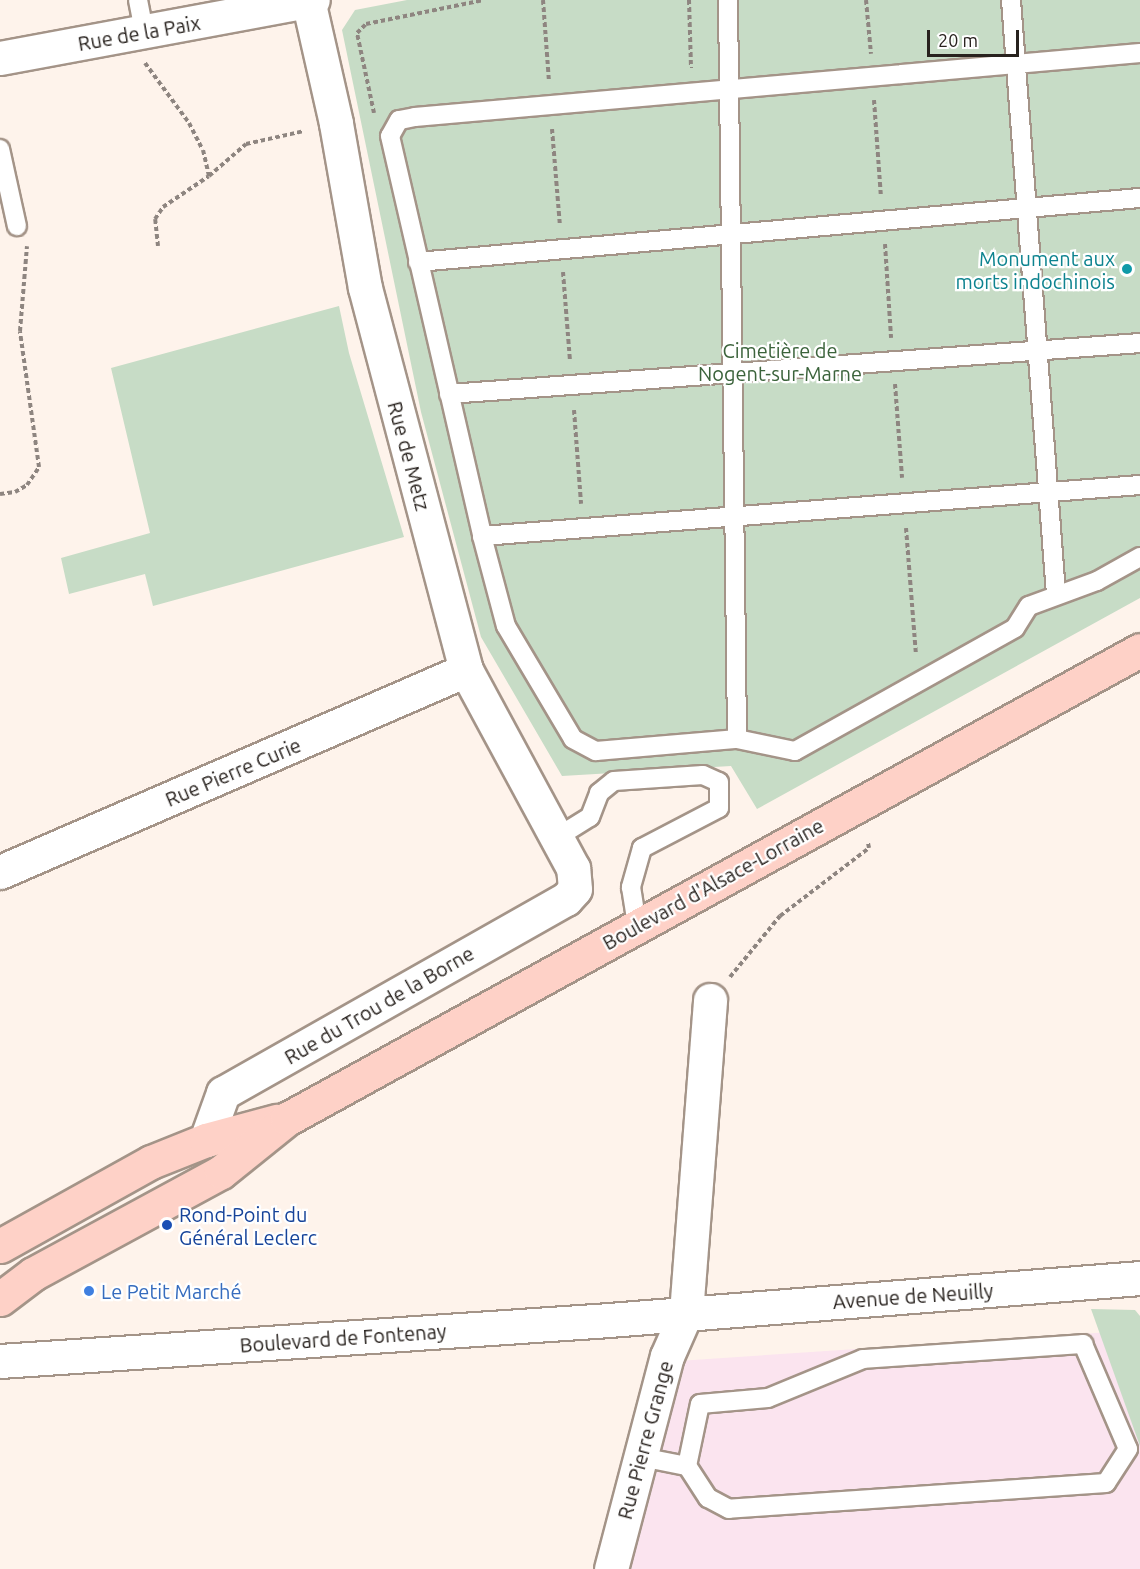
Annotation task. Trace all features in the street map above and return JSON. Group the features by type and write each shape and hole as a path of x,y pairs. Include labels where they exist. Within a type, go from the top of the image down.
{"main road":[{"name":"Boulevard d'Alsace-Lorraine","path":"0,1299 33,1274 221,1172 287,1119 1140,650"},
{"name":"Boulevard d'Alsace-Lorraine","path":"0,1246 151,1162 206,1140 287,1119"}],"street":[{"name":"Rue de la Paix","path":"0,58 310,0"},
{"name":"Rue de Metz","path":"310,0 337,127 365,288 466,670 573,868 575,889"},
{"path":"1103,670 1140,667"},
{"name":"Rue Pierre Curie","path":"0,872 466,670"},
{"name":"Rue du Trou de la Borne","path":"206,1140 223,1094 566,899 575,889"},
{"name":"Rue Pierre Grange","path":"610,1569 667,1356 686,1313 711,1000"},
{"name":"Avenue de Neuilly","path":"686,1313 1140,1278"},
{"name":"Boulevard de Fontenay","path":"0,1361 686,1313"}],"lane":[{"path":"138,0 141,33"},
{"path":"728,0 737,739"},
{"path":"1011,0 1026,208 1040,351 1056,595"},
{"path":"1140,53 415,117 399,120 390,136 482,536 506,626 573,739 596,751 737,739 795,751 1015,628 1029,606 1097,581 1140,557"},
{"path":"0,149 17,226"},
{"path":"418,262 1140,198"},
{"path":"449,394 1140,343"},
{"path":"482,536 1140,484"},
{"path":"556,838 590,817 599,793 614,781 703,775 719,782 719,808 642,848 632,887 637,925"},
{"path":"641,1457 687,1466 708,1498 729,1509 1106,1483 1128,1449 1083,1344 863,1359 768,1398 700,1404 687,1466"}],"path":[{"path":"393,131 377,128 357,33 366,24 484,0"},
{"path":"689,0 692,92"},
{"path":"141,33 146,65 189,123 202,150 209,176"},
{"path":"158,246 155,219 163,207 209,176 246,144 337,127"},
{"path":"0,494 15,492 27,485 39,467 20,331 28,237 17,226"},
{"path":"711,1000 780,916 869,848 868,843"}],"shaded area":[{"path":"1140,1330 1140,1569 623,1569 678,1361"}],"green space":[{"name":"Cimetière de Nogent-sur-Marne","path":"407,0 1140,0 1140,598 757,809 731,766 562,776 481,637 421,412 342,30 355,10"},
{"path":"339,306 349,353 404,537 153,606 145,574 69,594 61,558 150,533 111,368"},
{"path":"1091,1309 1135,1310 1140,1316 1140,1446"}],"place":[{"name":"Monument aux morts indochinois","path":"1127,269"},
{"name":"Rond-Point du Général Leclerc","path":"167,1225"},
{"name":"Le Petit Marché","path":"89,1291"}]}
